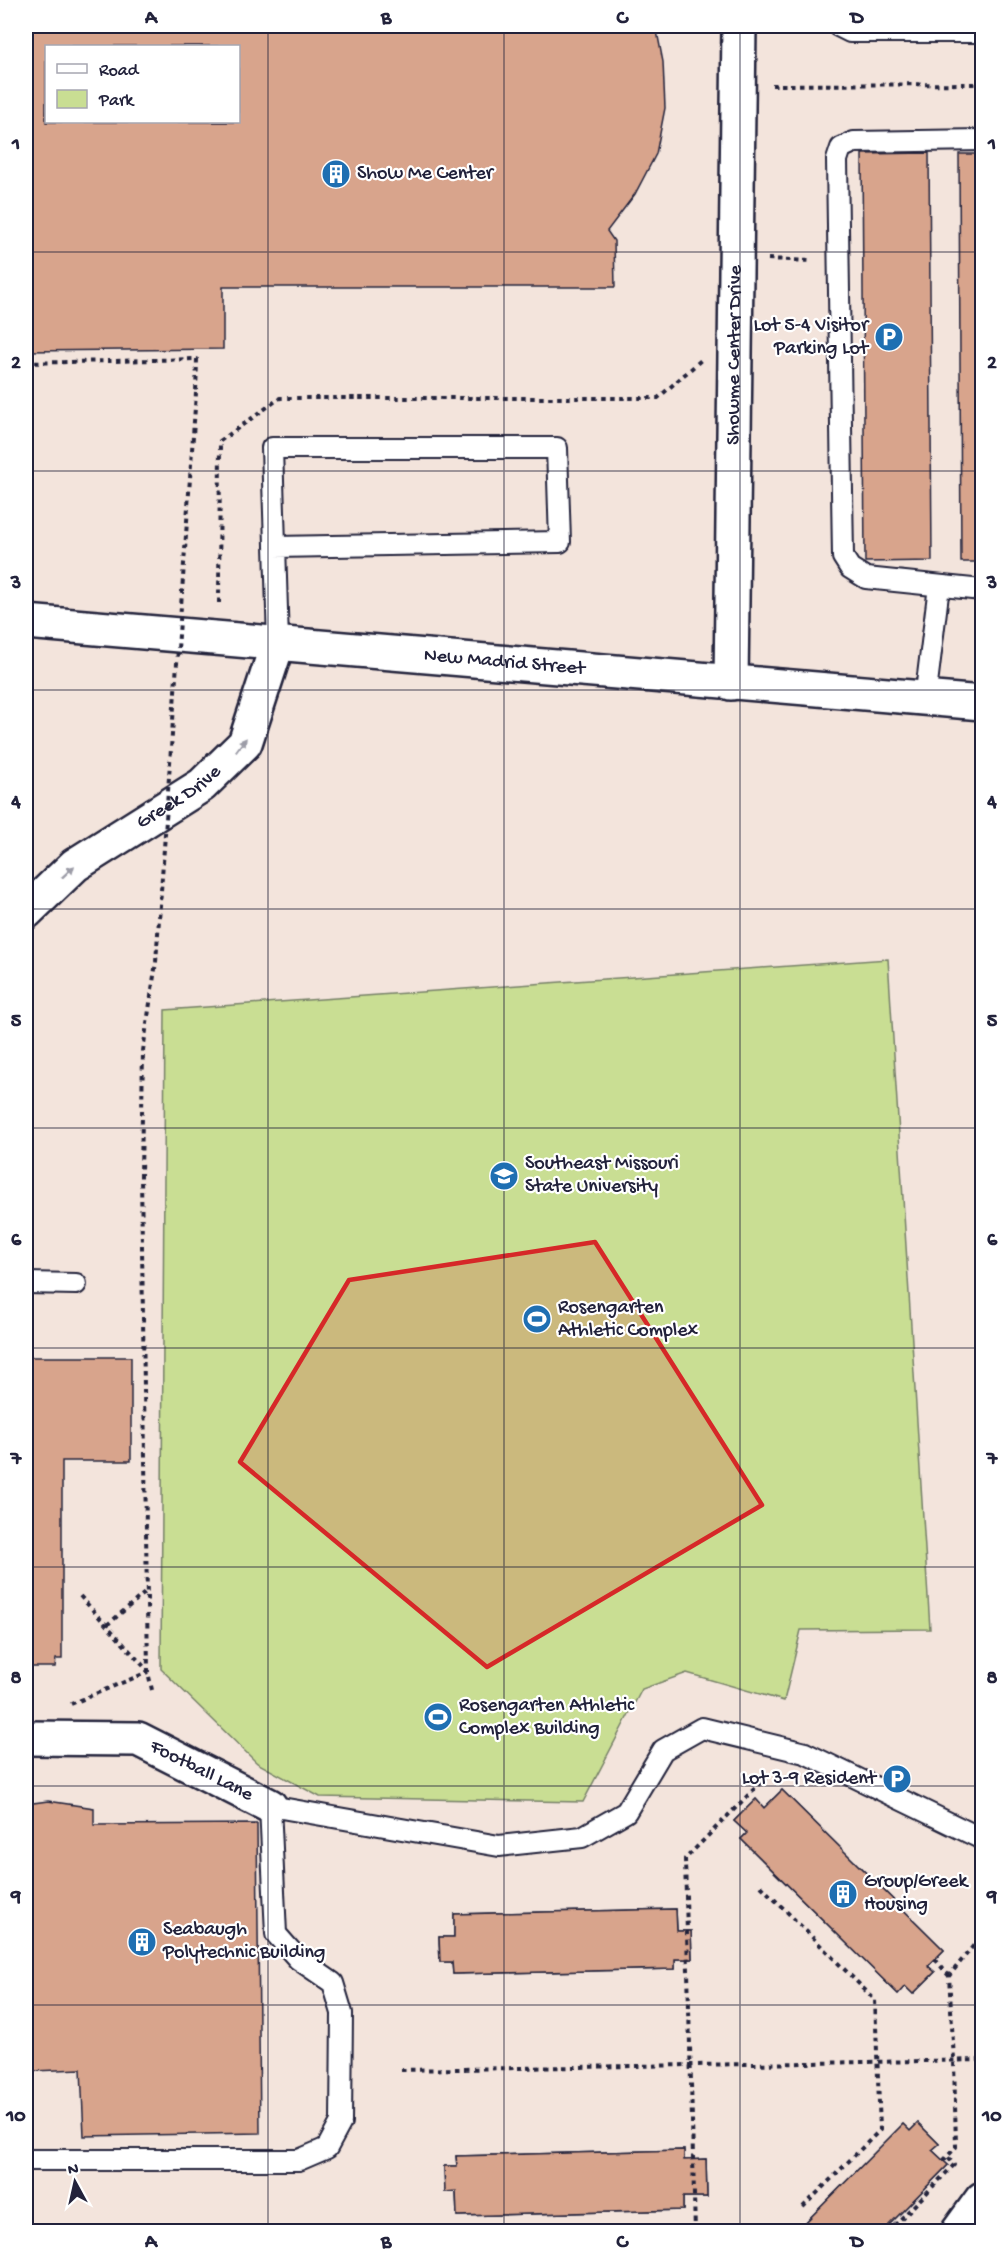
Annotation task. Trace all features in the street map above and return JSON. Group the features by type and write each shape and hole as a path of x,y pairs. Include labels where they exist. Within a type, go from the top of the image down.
{"street":[{"name":"Showme Center Drive","path":"731,683 739,26"},
{"name":"New Madrid Street","path":"26,622 279,642 925,700 982,703"},
{"name":"Greek Drive","path":"26,912 75,865 202,785 245,743 279,642"},
{"name":"Football Lane","path":"26,1738 138,1738 270,1806"},
{"path":"958,2232 982,2199"}],"lane":[{"path":"837,26 850,32 982,32"},
{"path":"982,140 854,142 841,148 837,160 843,557 850,568 866,578 982,590"},
{"path":"275,547 560,542 557,448 272,448 275,547 279,642"},
{"path":"925,700 939,586"},
{"path":"26,1283 76,1284"},
{"path":"26,2160 299,2160 327,2148 340,2122 342,2013 333,1983 298,1959 276,1934 270,1806 499,1846 582,1837 626,1812 663,1750 702,1728 805,1753 982,1839"}],"path":[{"path":"738,85 982,84"},
{"path":"736,258 838,262"},
{"path":"26,363 197,359 156,963 143,1052 141,1176 148,1671 153,1690"},
{"path":"107,1625 147,1591"},
{"path":"80,1596 148,1671"},
{"path":"60,1707 148,1671"},
{"path":"695,2232 685,1860 771,1772"},
{"path":"761,1886 875,2000 880,2130 803,2207"},
{"path":"949,1976 982,1935"},
{"path":"935,1959 949,1976 954,2060 956,2146 944,2161"},
{"path":"401,2070 982,2060"},
{"path":"888,2232 954,2165 947,2156"}],"highlighted area":[{"path":"595,1242 762,1505 487,1667 240,1462 349,1280"}],"shaded area":[{"name":"Southeast Missouri State University","path":"26,26 982,26 982,2231 26,2231"}],"green space":[{"name":"Rosengarten Athletic Complex","path":"888,959 930,1629 801,1630 784,1701 687,1673 642,1689 583,1802 320,1797 257,1763 161,1669 165,1010"}],"building":[{"name":"Show Me Center","path":"26,26 656,26 663,62 665,108 656,154 635,194 607,231 614,241 615,287 223,287 223,349 26,351"},
{"path":"929,153 932,561 865,562 862,154"},
{"path":"959,154 982,154 982,562 961,562"},
{"path":"26,1357 131,1357 131,1461 62,1461 62,1659 56,1659 55,1667 26,1667"},
{"name":"Group/Greek Housing","path":"782,1790 944,1950 928,1966 935,1972 913,1994 905,1986 898,1994 741,1839 747,1833 734,1821 756,1799 764,1808"},
{"name":"Group/Greek Housing","path":"782,1790 944,1950 928,1966 935,1972 913,1994 905,1986 898,1994 741,1839 747,1833 734,1821 756,1799 764,1808"},
{"name":"Seabaugh Polytechnic Building","path":"48,1801 94,1808 94,1825 257,1824 260,2133 84,2136 81,2069 33,2071 32,2059 26,2059 26,1804"},
{"path":"676,1909 677,1931 691,1931 692,1959 675,1959 675,1969 453,1974 452,1962 440,1962 439,1937 454,1937 454,1914"},
{"path":"676,1909 677,1931 691,1931 692,1959 675,1959 675,1969 453,1974 452,1962 440,1962 439,1937 454,1937 454,1914"},
{"path":"918,2123 939,2144 932,2150 948,2165 882,2232 796,2232 903,2124 910,2131"},
{"path":"918,2123 939,2144 932,2150 948,2165 882,2232 796,2232 903,2124 910,2131"},
{"path":"684,2150 684,2160 706,2159 707,2197 683,2197 683,2210 457,2216 456,2191 445,2192 444,2166 457,2166 456,2156"},
{"path":"684,2150 684,2160 706,2159 707,2197 683,2197 683,2210 457,2216 456,2191 445,2192 444,2166 457,2166 456,2156"}],"place":[{"name":"Show Me Center","path":"336,174"},
{"name":"Lot 5-4 Visitor Parking Lot","path":"889,337"},
{"name":"Southeast Missouri State University","path":"504,1176"},
{"name":"Rosengarten Athletic Complex","path":"537,1319"},
{"name":"Rosengarten Athletic Complex Building","path":"438,1717"},
{"name":"Lot 3-9 Resident","path":"897,1779"},
{"name":"Group/Greek Housing","path":"843,1894"},
{"name":"Seabaugh Polytechnic Building","path":"142,1942"}]}
